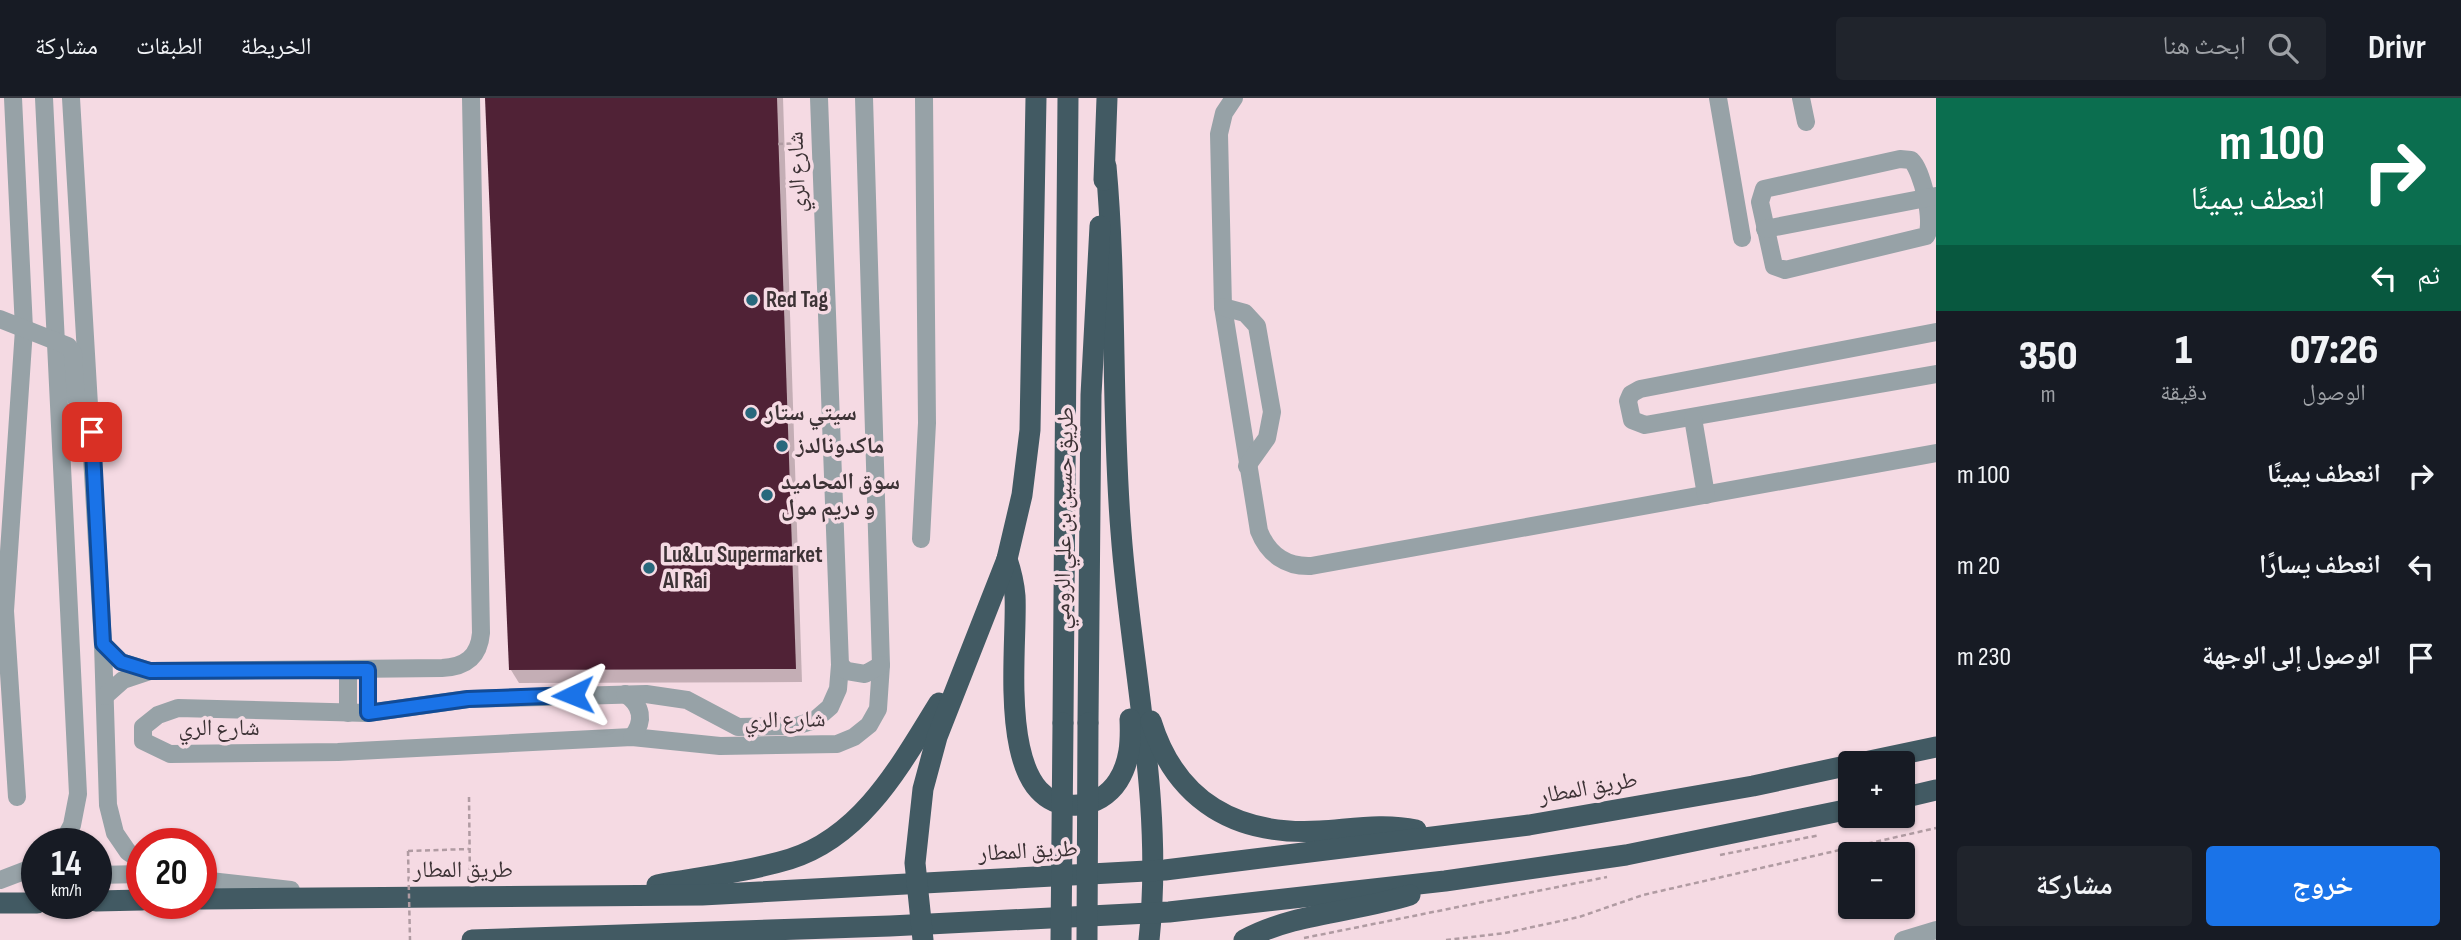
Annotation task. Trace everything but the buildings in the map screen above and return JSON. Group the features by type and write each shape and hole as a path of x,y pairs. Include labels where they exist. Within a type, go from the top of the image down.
{"highway":[{"path":"922,932 916,836 923,789 937,737 1007,559 1021,495 1030,430 1036,98"},
{"name":"طريق حسين بن علي الرومي","path":"1061,940 1068,98"},
{"name":"طريق حسين بن علي الرومي","path":"1087,940 1092,349 1106,166 1107,98"},
{"path":"1106,166 1112,248 1121,531 1140,679 1153,870 1149,940"},
{"path":"1007,559 1015,596 1017,734 1027,774 1045,796 1062,804 1081,805 1099,799 1114,787 1128,759 1129,700 1140,679"},
{"path":"603,894 791,859 834,837 864,812 886,786 969,656"},
{"path":"1140,679 1152,724 1167,761 1187,788 1223,815 1276,830 1317,831 1384,827 1435,836"},
{"path":"1915,751 1936,747"},
{"name":"طريق المطار","path":"217,899 702,895 1153,870 1529,825 1753,786 1838,768"},
{"path":"1915,795 1936,790"},
{"path":"472,940 667,934 922,932 1151,913 1445,881 1838,820"},
{"path":"1244,940 1283,924 1369,907 1445,881"},
{"path":"0,903 21,903"},
{"path":"667,934 717,940"}],"street":[{"path":"13,98 24,329 3,611 6,716 16,797"},
{"path":"44,98 78,794 70,828"},
{"path":"71,98 103,644 103,738 108,805 115,833 126,849"},
{"path":"105,696 122,680 150,671 453,667 467,662 480,642 471,98"},
{"name":"شارع الري","path":"819,98 840,665 838,689 830,707 815,720 796,726 738,727 687,700 665,695 468,699 368,713 178,708 158,715 143,727 143,741 170,754 338,752 632,737 720,746 837,744 854,737 869,725 878,709 881,664 864,98"},
{"path":"921,539 927,436 924,98"},
{"path":"1234,98 1224,113 1219,134 1223,307 1247,466 1263,540 1275,555 1301,567 1936,453"},
{"path":"1718,98 1742,238"},
{"path":"1801,98 1806,122"},
{"path":"1900,159 1911,160 1916,165 1931,197 1931,227 1922,239 1785,270 1777,268 1772,262 1765,229 1759,199 1767,187 1900,159"},
{"path":"1765,229 1931,197"},
{"path":"1223,307 1245,313 1257,326 1272,412 1267,439 1247,466"},
{"path":"0,319 68,346 73,353 76,399 92,432"},
{"path":"1936,332 1640,389 1629,397 1631,417 1637,424 1693,418 1936,374"},
{"path":"1693,418 1706,495"},
{"path":"103,644 121,662 150,671"},
{"path":"840,665 847,671 865,674 881,664"},
{"path":"72,668 83,701 87,737 93,741 103,738"},
{"path":"348,670 348,713"},
{"path":"368,670 368,713"},
{"path":"625,694 638,705 640,713 637,730 632,737"},
{"path":"0,880 21,872"},
{"path":"0,880 21,879"},
{"path":"217,882 343,896"},
{"path":"1903,940 1936,930"}],"path":[{"path":"778,144 820,143"},
{"path":"469,797 470,898"},
{"path":"1446,940 1505,933 1579,917 1643,895 1936,828"},
{"path":"1713,856 1831,832"},
{"path":"410,940 408,851 469,849"},
{"path":"1294,940 1611,876"}],"place":[{"name":"Red Tag","path":"752,300"},
{"name":"سيتي ستار","path":"751,413"},
{"name":"ماكدونالدز","path":"782,446"},
{"name":"سوق المحاميد و دريم مول","path":"767,495"},
{"name":"Lu&Lu Supermarket Al Rai","path":"649,568"}],"route":[{"path":"92,432 103,644 115,659 150,671 368,670 368,713 468,699 573,695"}]}
